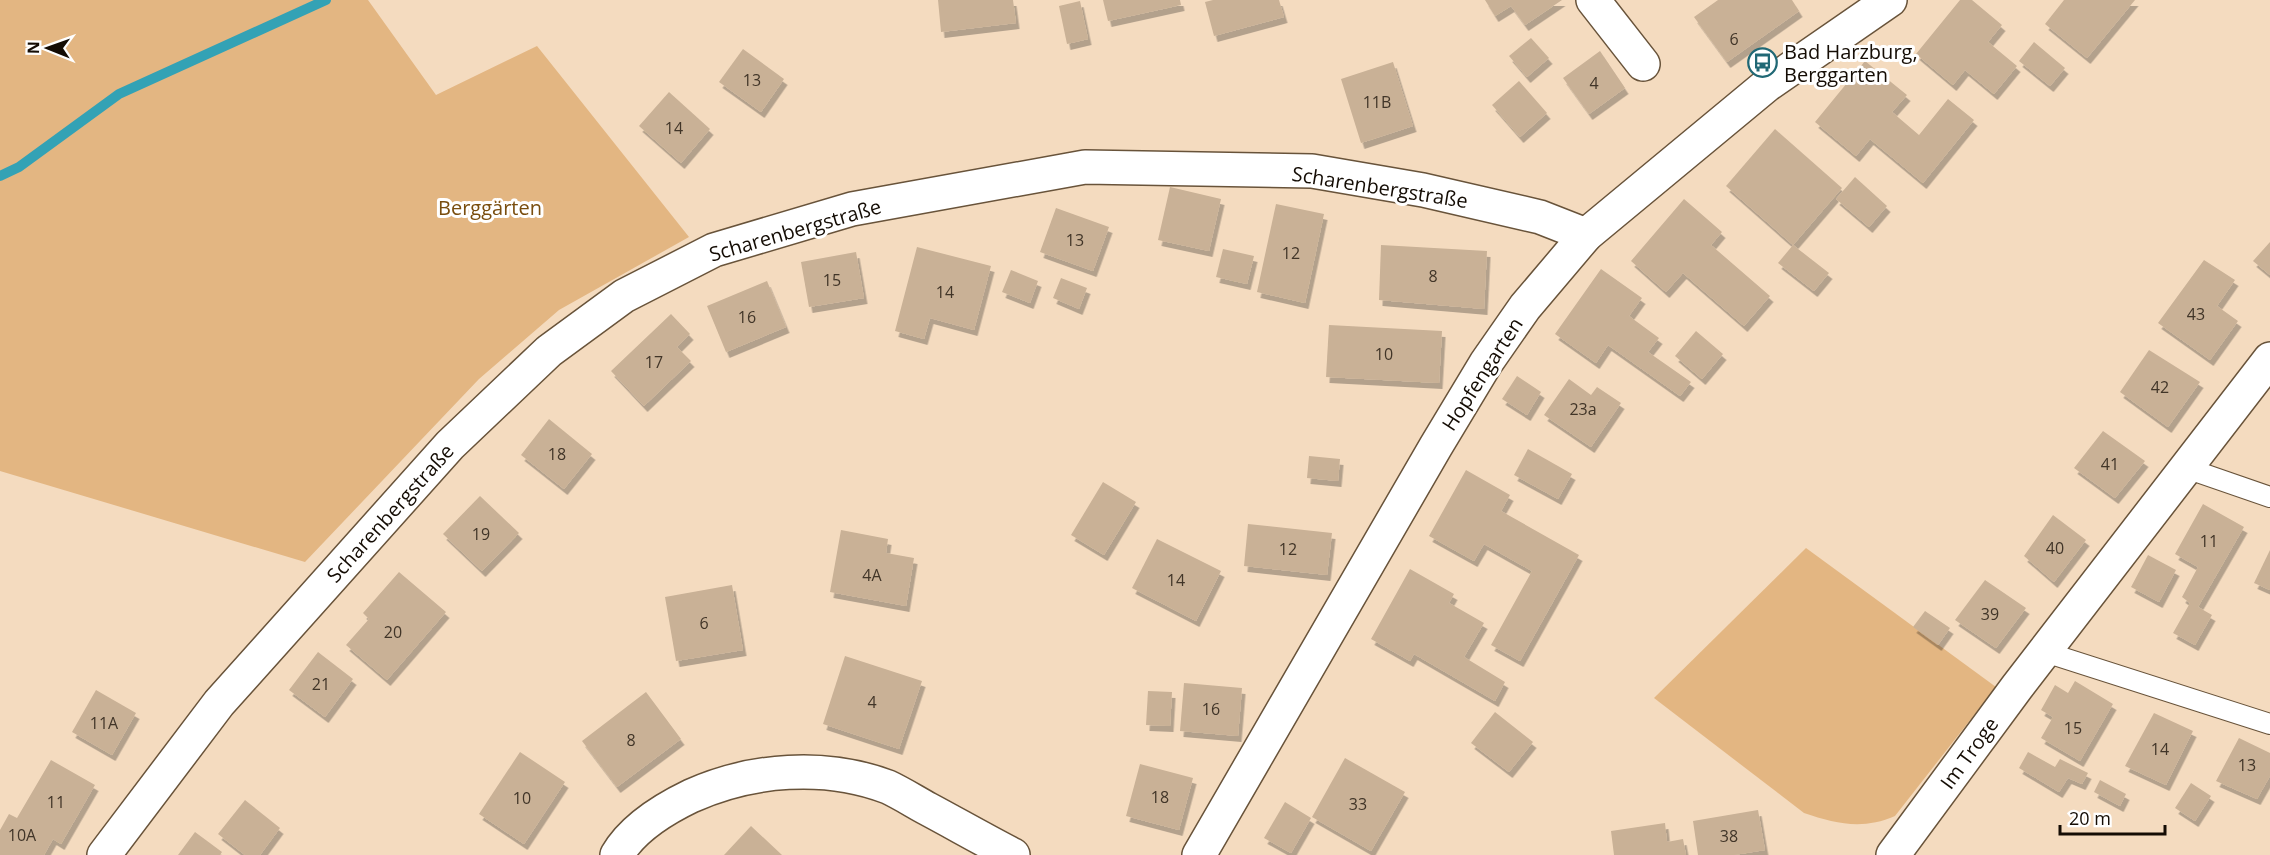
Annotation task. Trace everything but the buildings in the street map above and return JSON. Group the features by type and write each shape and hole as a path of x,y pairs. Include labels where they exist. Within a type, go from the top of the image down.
{"street":[{"path":"1593,0 1643,64"},
{"name":"Hopfengarten","path":"1198,855 1486,363 1526,307 1586,235 1767,85 1890,0"},
{"name":"Scharenbergstraße","path":"104,855 219,704 450,445 549,351 624,296 714,250 852,209 1085,167 1312,171 1423,190 1540,217 1586,235"},
{"name":"Im Troge","path":"1893,855 2045,652 2270,359"},
{"path":"617,855 624,843 669,806 713,786 760,776 805,771 856,778 889,788 1013,855"}],"lane":[{"path":"2186,468 2270,497"},
{"path":"2045,652 2270,724"}],"green space":[{"name":"Berggärten","path":"0,0 368,0 436,95 537,46 689,237 559,310 479,379 305,562 0,471"},
{"path":"1806,548 1996,687 1895,816 1872,823 1849,824 1804,813 1654,698"}],"waterway":[{"path":"0,176 19,167 119,94 326,0"}],"place":[{"name":"Bad Harzburg, Berggarten","path":"1763,62"}]}
